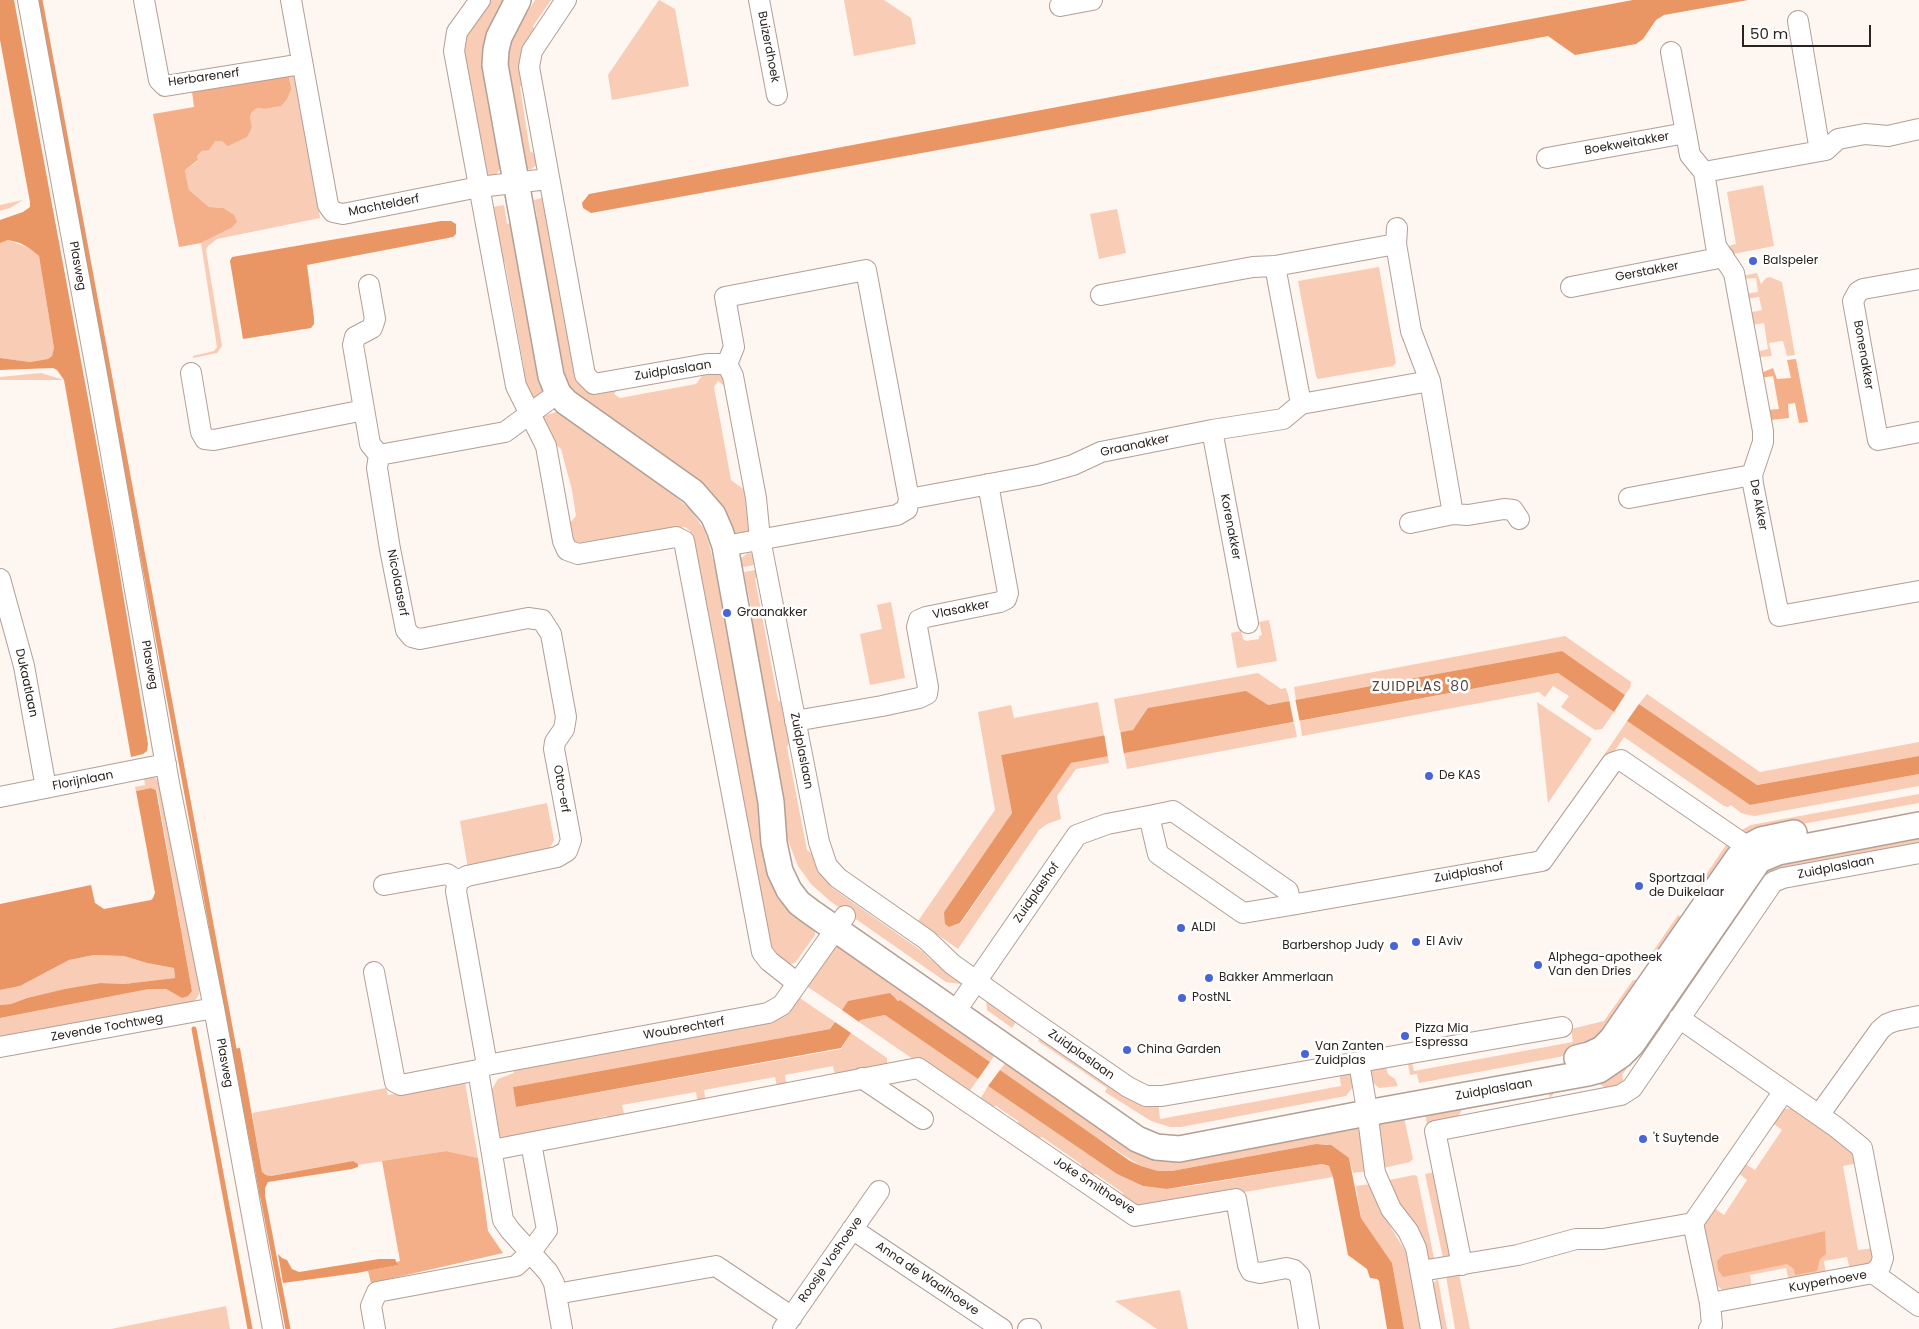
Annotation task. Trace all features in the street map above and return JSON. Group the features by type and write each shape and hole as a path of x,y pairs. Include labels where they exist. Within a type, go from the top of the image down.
{"street":[{"name":"Plasweg","path":"28,0 166,764 214,1008 273,1329"},
{"name":"Herbarenerf","path":"144,0 159,80 165,86 302,64"},
{"path":"480,0 458,32 454,51 516,386 546,446 562,541 567,550 578,554 676,537 684,541 762,952 769,961 797,983"},
{"name":"Zuidplaslaan","path":"518,0 499,37 495,65 551,376 558,393 566,402 693,492 713,515 725,546 771,802 774,843 780,871 789,890 799,903 840,923 964,997 1137,1093 1146,1096 1162,1096 1562,1027"},
{"name":"Zuidplaslaan","path":"505,27 529,0"},
{"name":"Zuidplaslaan","path":"566,0 532,51 529,67 585,375 594,384 707,364 727,364 733,376 756,498 760,539 819,842 827,866 838,878 927,940 952,964 964,997 1142,1123 1163,1133 1183,1133 1366,1105 1589,1055 1602,1049 1620,1029 1738,858 1919,825"},
{"name":"Buizerdhoek","path":"759,0 777,95"},
{"path":"1060,6 1092,0"},
{"name":"Machtelderf","path":"295,4 302,64 328,204 333,212 343,214 479,188 548,179"},
{"path":"1798,21 1820,151"},
{"name":"Boekweitakker","path":"1547,158 1686,133 1671,52"},
{"path":"1704,172 1826,150 1838,139 1865,134 1888,136 1919,129"},
{"name":"De Akker","path":"1686,133 1690,155 1704,172 1716,246 1734,273 1763,431 1763,442 1752,475 1779,616 1919,591"},
{"path":"1101,295 1254,266 1275,266 1396,236 1411,331 1430,381 1453,514"},
{"name":"Gerstakker","path":"1571,287 1724,258"},
{"path":"1275,266 1301,404"},
{"path":"725,546 896,515 906,509 909,498 866,270 725,297 734,347 727,364"},
{"name":"Bonenakker","path":"1919,279 1863,289 1858,292 1854,301 1878,440 1919,432"},
{"name":"Nicolaaserf","path":"370,285 375,320 372,328 355,337 353,344 370,444 379,455 378,468 390,549 406,630 412,637 420,639 528,618 542,620"},
{"path":"191,372 201,432 205,439 214,440 364,410"},
{"name":"Graanakker","path":"909,498 1038,475 1073,465 1101,452 1212,430 1283,419 1301,404 1430,381"},
{"path":"379,455 505,432 558,393"},
{"name":"Korenakker","path":"1212,430 1248,623"},
{"path":"1629,498 1752,475"},
{"name":"Vlasakker","path":"795,721 892,704 919,698 927,694 928,687 917,627 919,620 926,616 1000,602 1006,599 1008,593 988,484"},
{"path":"1410,523 1453,514 1468,515 1504,509 1513,510 1519,518"},
{"name":"Dukaatlaan","path":"0,579 24,666 46,788"},
{"name":"Otto-erf","path":"458,881 467,876 557,857 567,851 570,840 554,749 554,742 564,728 566,717 551,634 542,620"},
{"name":"Zuidplashof","path":"1149,816 1158,854 1243,913 1542,861 1612,763 1621,760 1753,854"},
{"name":"Florijnlaan","path":"0,797 166,764"},
{"name":"Zuidplaslaan","path":"1753,854 1761,840 1919,808"},
{"name":"Zuidplashof","path":"964,997 1077,835 1107,824 1173,811 1288,891 1292,905"},
{"name":"Zuidplaslaan","path":"1462,1264 1435,1130 1621,1095 1632,1088 1773,882 1791,876 1919,853"},
{"path":"384,885 447,874 458,881 456,891 483,1067 492,1150 503,1220 548,1272 554,1283 562,1329"},
{"name":"Woubrechterf","path":"374,972 395,1082 401,1085 483,1067 768,1013 782,1004 840,923"},
{"name":"Zevende Tochtweg","path":"0,1047 214,1008"},
{"path":"1819,1115 1880,1030 1887,1024 1895,1021 1919,1016"},
{"name":"Kuyperhoeve","path":"1679,1018 1856,1141 1862,1148 1883,1258 1880,1267 1873,1273 1710,1303"},
{"path":"1359,1062 1376,1173 1391,1209 1408,1231 1416,1248 1431,1329"},
{"name":"Joke Smithoeve","path":"862,1078 918,1068 1135,1216 1236,1199 1248,1265 1251,1271 1260,1273 1286,1268 1294,1270 1300,1276 1309,1329"},
{"path":"492,1150 862,1078 923,1119"},
{"path":"1709,1329 1712,1325 1710,1303 1694,1223 1784,1091"},
{"path":"375,1329 371,1306 377,1292 516,1266 530,1253 547,1230 531,1143"},
{"name":"Roosje Voshoeve","path":"788,1323 879,1191"},
{"path":"1421,1271 1527,1253 1576,1239 1603,1239 1694,1223"},
{"name":"Anna de Waalhoeve","path":"852,1230 1002,1329"},
{"path":"556,1294 716,1266 788,1323"},
{"path":"1873,1273 1919,1306"}],"shaded area":[{"path":"0,0 14,0 113,533 148,744 147,751 131,757 64,380 57,370 53,368 0,370 0,358 30,362 48,359 52,356 54,348 39,256 20,243 8,240 0,243 0,220 23,212 30,207 30,202 0,40"},
{"path":"485,0 511,0 500,169 495,176 485,178 459,39"},
{"path":"535,0 551,0 533,26 536,34 526,79 520,87 530,151 539,157 538,164 530,170 526,168 506,59 511,39"},
{"path":"659,0 675,9 689,86 612,100 608,75"},
{"path":"844,0 884,0 911,18 916,44 854,56"},
{"path":"1633,0 1748,0 1664,15 1656,20 1643,39 1636,44 1575,55 1548,36 591,213 583,208 582,203 589,194"},
{"path":"294,71 320,218 217,239 208,246 206,250 222,346 217,353 193,358 193,356 214,351 217,347 201,243 231,228 223,208 209,207 189,190 185,170 198,161 197,156 202,151 209,149 214,141 222,141 252,127 250,117 257,108 265,109 281,106 288,73"},
{"path":"288,73 291,89 287,99 281,106 265,109 257,108 250,117 252,127 247,137 228,146 222,141 215,141 209,150 202,151 197,156 198,160 185,170 189,190 209,207 223,208 234,215 237,222 231,228 201,243 179,247 153,114 194,107 192,91"},
{"path":"1763,185 1774,246 1728,255 1724,247 1736,244 1727,192"},
{"path":"545,197 581,380 620,386 614,394 620,398 696,384 707,369 722,374 725,386 718,381 714,387 731,480 746,491 753,530 743,538 732,535 727,518 716,498 573,392 567,384 563,376 532,218 537,217 534,200"},
{"path":"23,200 10,208 0,211 0,205"},
{"path":"504,205 507,224 512,223 545,393 536,401 530,399 520,376 524,368 505,263 497,257 488,208"},
{"path":"1117,209 1126,253 1099,259 1090,214"},
{"path":"441,221 451,221 456,224 456,234 453,237 307,265 314,318 314,324 311,328 243,339 230,261 232,257"},
{"path":"8,240 29,248 39,256 54,348 52,356 48,359 30,362 0,358 0,243"},
{"path":"1379,267 1396,363 1393,366 1318,379 1298,281"},
{"path":"1757,273 1761,284 1766,278 1770,277 1782,282 1795,355 1787,356 1783,341 1769,343 1772,356 1759,357 1756,352 1768,349 1764,323 1751,325 1748,313 1762,310 1759,297 1746,299 1745,294 1758,292 1756,278 1742,279 1742,276"},
{"path":"1796,359 1808,422 1799,423 1795,403 1788,404 1789,418 1770,420 1766,410 1779,409 1773,376 1760,378 1761,373 1773,368 1777,379 1791,378 1787,360"},
{"path":"41,373 64,380 0,380 0,377"},
{"path":"559,411 676,497 690,509 704,529 715,568 755,783 815,923 815,935 795,963 787,965 773,954 767,944 690,531 685,527 569,544 568,525 576,516 572,490 561,449 548,438 542,420 544,416"},
{"path":"748,553 755,554 760,564 738,568 740,559"},
{"path":"761,569 761,572 755,579 778,700 785,705 791,738 787,747 807,850 814,855 829,879 831,887 923,952 931,960 939,962 964,981 960,984 946,982 830,901 811,884 798,866 787,838 747,619 753,618 744,572"},
{"path":"891,602 905,678 870,685 860,634 882,629 877,605"},
{"path":"1269,620 1277,661 1237,668 1231,633 1241,631 1243,639 1246,641 1259,639 1259,636 1262,635 1259,622"},
{"path":"1565,636 1631,682 1630,688 1625,695 1562,651 1296,700 1294,687"},
{"path":"1562,651 1625,695 1614,712 1558,673 1071,763 960,923 949,927 945,924 944,912 1012,813 1001,755 1133,730 1148,708 1246,691 1268,705"},
{"path":"1258,673 1281,689 1286,688 1290,701 1120,733 1114,699"},
{"path":"1558,673 1614,712 1602,729 1595,730 1561,707 1569,696 1553,686 1545,697 1539,692 1302,736 1300,721"},
{"path":"1647,694 1760,772 1919,742 1919,756 1757,785 1639,704"},
{"path":"1098,702 1104,736 1001,755 1012,813 944,912 949,927 961,923 1071,763 1108,756 1109,763 1076,769 1057,796 1061,819 1047,824 1039,830 958,949 918,921 995,810 978,712 1011,705 1014,718"},
{"path":"1537,702 1592,739 1548,803"},
{"path":"1639,704 1757,785 1919,756 1919,774 1750,805 1627,721"},
{"path":"1627,721 1750,805 1919,774 1919,786 1755,816 1748,815 1741,813 1731,805 1728,807 1724,806 1624,737 1606,764 1602,765 1600,761"},
{"path":"1294,722 1297,737 1127,769 1124,753"},
{"path":"152,776 160,781 200,983 199,994 195,1001 190,1004 0,1042 0,1018 149,989 166,989 182,998 192,991 157,790 151,788 136,791 135,787 145,785 144,778"},
{"path":"151,788 156,790 192,991 188,996 182,998 166,989 149,989 0,1018 0,1005 11,1004 65,989 100,983 124,984 175,978 174,968 124,956 94,955 69,960 20,986 0,990 0,904 91,885 95,903 104,909 151,900 153,898 155,893 136,791"},
{"path":"1919,794 1919,803 1785,827 1757,838 1738,832 1751,825"},
{"path":"547,803 554,840 549,850 468,868 460,821"},
{"path":"1919,829 1919,844 1796,867 1689,988 1679,982 1762,866"},
{"path":"1728,842 1732,852 1699,894 1695,891"},
{"path":"1678,915 1683,919 1657,967 1647,960"},
{"path":"838,944 998,1050 990,1062 900,1000 894,998 848,1001 842,1010 805,985 834,946"},
{"path":"94,955 124,956 174,968 175,978 124,984 99,983 0,1005 0,990 20,986 69,960"},
{"path":"1633,980 1638,980 1645,985 1586,1050 1559,1057 1419,1083 1417,1074 1410,1075 1407,1059 1411,1058 1414,1071 1573,1042 1571,1029 1604,1021"},
{"path":"890,993 898,1001 900,1000 990,1062 978,1079 885,1015 860,1020 859,1022 842,1010 848,1001"},
{"path":"797,996 835,1022 830,1029 513,1087 516,1107 841,1049 851,1033 887,1058 887,1070 836,1080 833,1066 785,1075 787,1089 778,1090 775,1077 704,1090 706,1103 698,1105 696,1092 622,1105 625,1118 608,1121 607,1116 598,1118 598,1123 505,1140 500,1137 492,1089 498,1079 514,1073 513,1068"},
{"path":"986,997 1018,1019 1012,1028 987,1010"},
{"path":"1666,1000 1676,1007 1658,1034 1650,1035 1622,1075 1624,1084 1608,1090 1600,1084 1554,1093 1550,1098 1549,1094 1462,1110 1457,1118 1427,1124 1424,1108 1581,1079"},
{"path":"885,1015 978,1079 969,1092 929,1070 859,1022 860,1020"},
{"path":"835,1022 851,1033 841,1048 516,1107 513,1087 830,1029"},
{"path":"1042,1035 1158,1101 1160,1119 1341,1086 1339,1072 1349,1071 1356,1079 1346,1096 1181,1127 1170,1127 1151,1121 1105,1092 1107,1088 1038,1041"},
{"path":"240,1048 262,1172 271,1176 353,1161 358,1164 358,1167 268,1182 265,1188 265,1198 260,1197 232,1049"},
{"path":"1006,1062 1064,1101 1063,1103 1073,1110 1137,1145 1356,1127 1360,1132 1368,1171 1353,1173 1349,1158 1327,1144 1316,1144 1172,1171 1158,1171 1141,1166 1086,1131 1000,1070"},
{"path":"1385,1064 1388,1074 1395,1079 1398,1086 1379,1088 1371,1081 1371,1068"},
{"path":"1000,1070 1130,1161 1158,1171 1172,1171 1316,1144 1331,1145 1349,1158 1361,1218 1392,1263 1404,1329 1387,1329 1379,1281 1370,1278 1367,1269 1348,1255 1333,1177 1329,1166 1322,1164 1167,1189 1143,1186 1117,1174 988,1086"},
{"path":"465,1082 478,1158 446,1151 358,1165 353,1161 271,1176 262,1172 252,1113 386,1088 388,1095"},
{"path":"988,1086 1117,1174 1143,1186 1167,1189 1322,1164 1330,1167 1333,1177 1145,1209 1125,1202 1123,1193 1096,1174 1088,1176 1083,1172 1081,1164 1042,1137 1035,1139 1019,1129 1018,1121 996,1106 988,1107 979,1101"},
{"path":"1799,1107 1852,1144 1859,1163 1843,1166 1858,1250 1874,1248 1876,1254 1867,1267 1850,1270 1847,1257 1824,1261 1826,1275 1789,1281 1786,1268 1750,1275 1752,1288 1726,1293 1714,1283 1703,1221 1713,1207 1724,1215 1747,1180 1737,1172 1744,1163 1755,1170 1782,1130 1771,1122 1779,1110"},
{"path":"1403,1113 1413,1159 1410,1162 1383,1168 1377,1126 1380,1120"},
{"path":"446,1151 478,1158 488,1231 503,1253 371,1283 368,1271 397,1265 397,1262 400,1261 382,1161"},
{"path":"1436,1172 1451,1261 1444,1262 1425,1174"},
{"path":"1417,1176 1435,1263 1428,1260 1385,1181"},
{"path":"1370,1184 1382,1213 1407,1254 1422,1329 1404,1329 1392,1263 1361,1218 1356,1186"},
{"path":"1825,1231 1826,1254 1820,1259 1817,1271 1795,1275 1794,1269 1787,1264 1723,1277 1718,1270 1717,1261 1723,1255"},
{"path":"278,1254 287,1260 292,1269 299,1272 379,1259 395,1259 398,1265 357,1273 283,1283"},
{"path":"1459,1274 1470,1329 1455,1329 1446,1276"},
{"path":"1438,1279 1447,1329 1437,1329 1431,1285"},
{"path":"1180,1290 1188,1329 1157,1329 1115,1301"},
{"path":"226,1306 230,1329 111,1329"}],"pier":[{"path":"1295,698 1300,723 1294,724 1289,699"},
{"path":"1120,730 1124,755 1108,758 1104,733"}],"waterway":[{"path":"40,0 235,1054"},
{"path":"194,1029 250,1329"},
{"path":"262,1193 288,1329"}],"place":[{"name":"Balspeler","path":"1753,261"},
{"name":"Graanakker","path":"727,613"},
{"name":"De KAS","path":"1429,776"},
{"name":"Sportzaal de Duikelaar","path":"1639,886"},
{"name":"ALDI","path":"1181,928"},
{"name":"El Aviv","path":"1416,942"},
{"name":"Barbershop Judy","path":"1394,946"},
{"name":"Alphega-apotheek Van den Dries","path":"1538,965"},
{"name":"Bakker Ammerlaan","path":"1209,978"},
{"name":"PostNL","path":"1182,998"},
{"name":"Pizza Mia Espressa","path":"1405,1036"},
{"name":"China Garden","path":"1127,1050"},
{"name":"Van Zanten Zuidplas","path":"1305,1054"},
{"name":"'t Suytende","path":"1643,1139"}],"district":[{"name":"ZUIDPLAS '80","path":"1421,687"}]}
